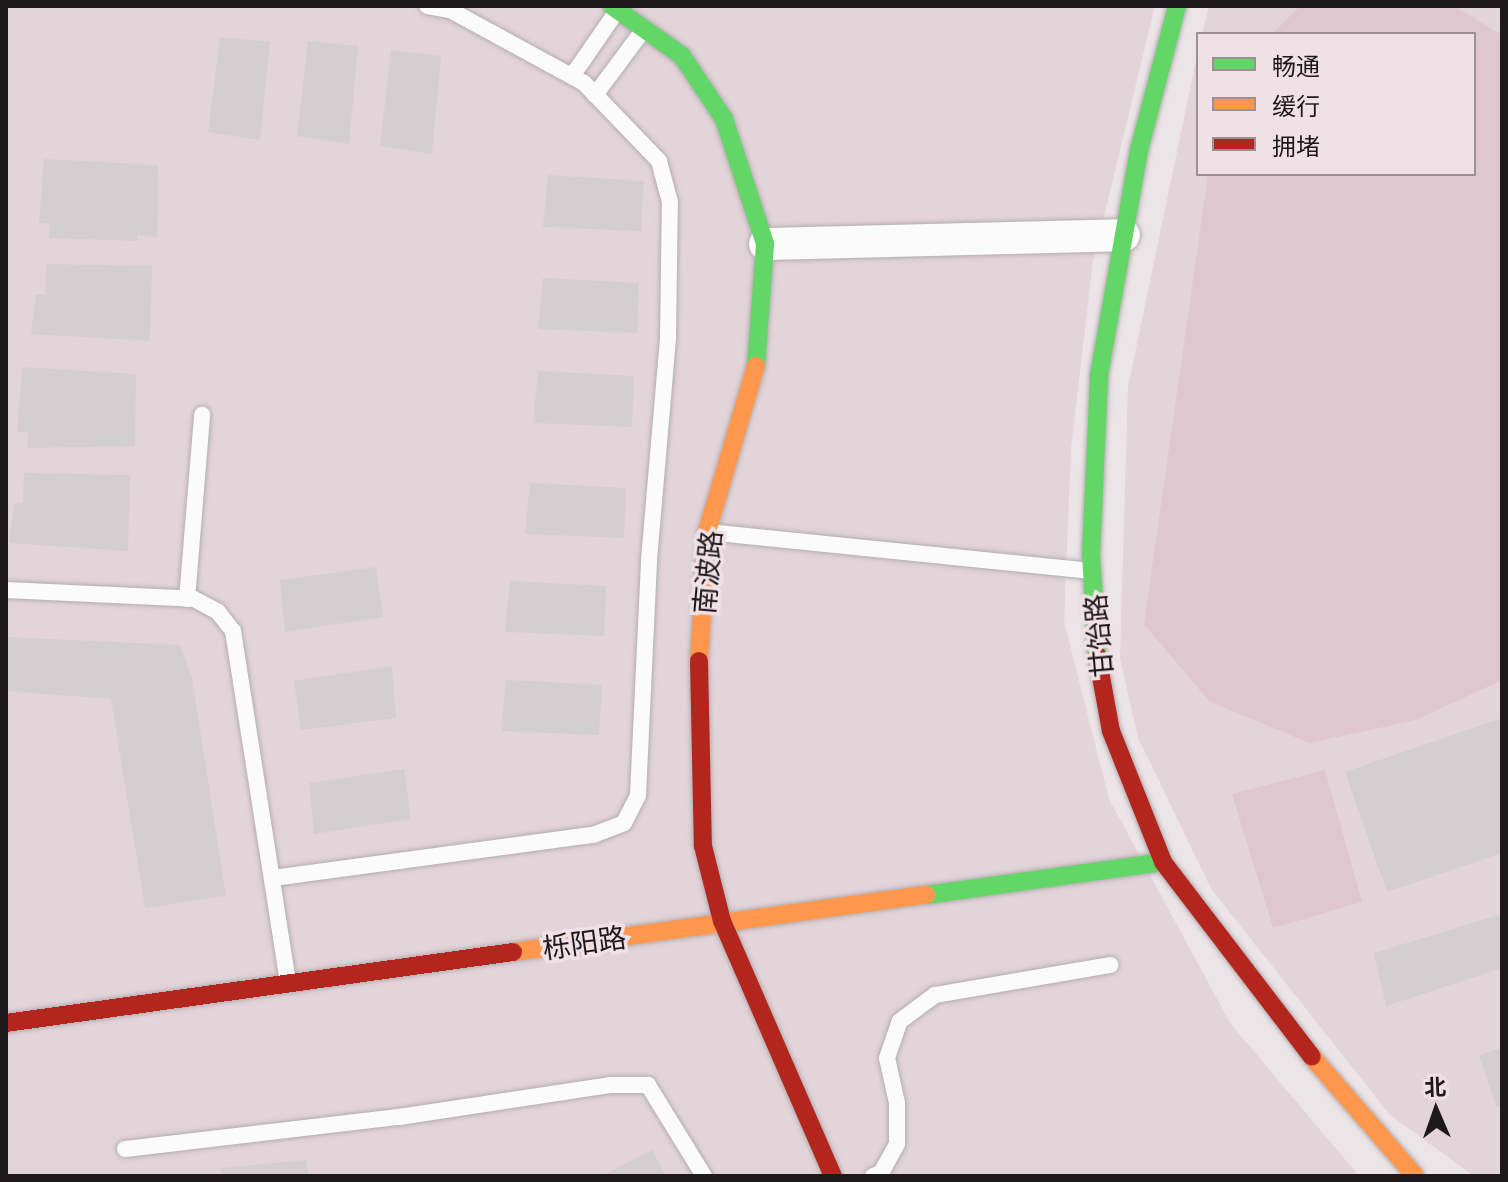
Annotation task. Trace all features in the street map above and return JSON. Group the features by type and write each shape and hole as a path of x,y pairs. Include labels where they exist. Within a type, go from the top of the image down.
{"street":[{"name":"甘饴路","path":"1177,6 1124,235 1099,375 1092,571 1099,679 1111,731 1163,862 1284,1025 1415,1176"},
{"name":"南波路","path":"615,8 682,56 724,119 765,244 756,367 707,532 697,692 703,846 722,921 833,1176"},
{"path":"765,244 1124,235"},
{"name":"栎阳路","path":"6,1023 1163,862"}],"lane":[{"path":"273,878 593,835 624,823 638,795 649,560 668,337 670,202 659,161 595,95 572,76 450,10 427,6"},
{"path":"572,76 615,8"},
{"path":"595,95 645,27"},
{"path":"187,599 202,415"},
{"path":"707,532 1092,571"},
{"path":"6,590 187,599 218,612 233,631 288,983"},
{"path":"873,1176 881,1173 897,1144 897,1103 887,1058 900,1021 935,995 1110,965"},
{"path":"125,1149 610,1085 648,1085 704,1176"}],"shaded area":[{"path":"6,6 1155,6 1093,261 1071,449 1064,621 1109,799 1230,1023 1359,1176 6,1176"},
{"path":"1209,6 1502,6 1502,1176 1474,1176 1390,1115 1212,890 1138,738 1120,658 1128,387 1196,61 1196,176 1476,176 1476,32 1202,32"},
{"path":"1454,6 1502,35 1502,680 1416,720 1309,743 1209,701 1144,624 1208,176 1476,176 1476,32 1274,32 1298,8"},
{"path":"1325,770 1362,902 1273,928 1232,794"}],"building":[{"path":"220,37 270,42 260,140 208,132"},
{"path":"308,41 358,46 349,144 297,136"},
{"path":"391,50 441,56 432,154 380,146"},
{"path":"44,159 158,165 157,237 137,235 137,241 49,238 50,223 39,223"},
{"path":"548,175 644,181 641,231 543,227"},
{"path":"46,264 152,266 150,341 31,334 36,295 45,295"},
{"path":"543,278 639,283 637,333 538,329"},
{"path":"22,367 136,374 135,446 27,448 28,432 17,432"},
{"path":"538,371 634,376 632,427 533,423"},
{"path":"24,473 130,475 128,551 9,543 14,504 23,503"},
{"path":"530,483 626,488 624,538 525,534"},
{"path":"376,567 383,617 285,632 280,580"},
{"path":"510,581 606,586 604,636 505,632"},
{"path":"6,637 180,645 192,678 226,896 145,908 111,699 6,691"},
{"path":"392,666 396,718 301,730 294,681"},
{"path":"506,680 602,685 599,735 501,731"},
{"path":"1502,718 1502,853 1387,892 1345,772"},
{"path":"404,769 411,819 314,834 309,783"},
{"path":"1502,914 1502,968 1386,1006 1374,953"},
{"path":"1502,1048 1502,1106 1496,1107 1479,1055"},
{"path":"652,1150 666,1176 602,1176"},
{"path":"306,1160 309,1176 222,1176 221,1168"}],"traffic: fast":[{"path":"612,6 682,56 724,119 765,244 756,366"},
{"path":"1097,655 1091,554 1099,375 1139,150 1177,6"},
{"path":"926,895 1163,862"}],"traffic: slow":[{"path":"699,661 707,532 756,366"},
{"path":"513,952 926,895"},
{"path":"1312,1057 1415,1176"}],"traffic: jam":[{"path":"1097,655 1111,731 1163,862 1312,1057"},
{"path":"699,661 703,846 722,921 833,1176"},
{"path":"6,1023 513,952"}]}
